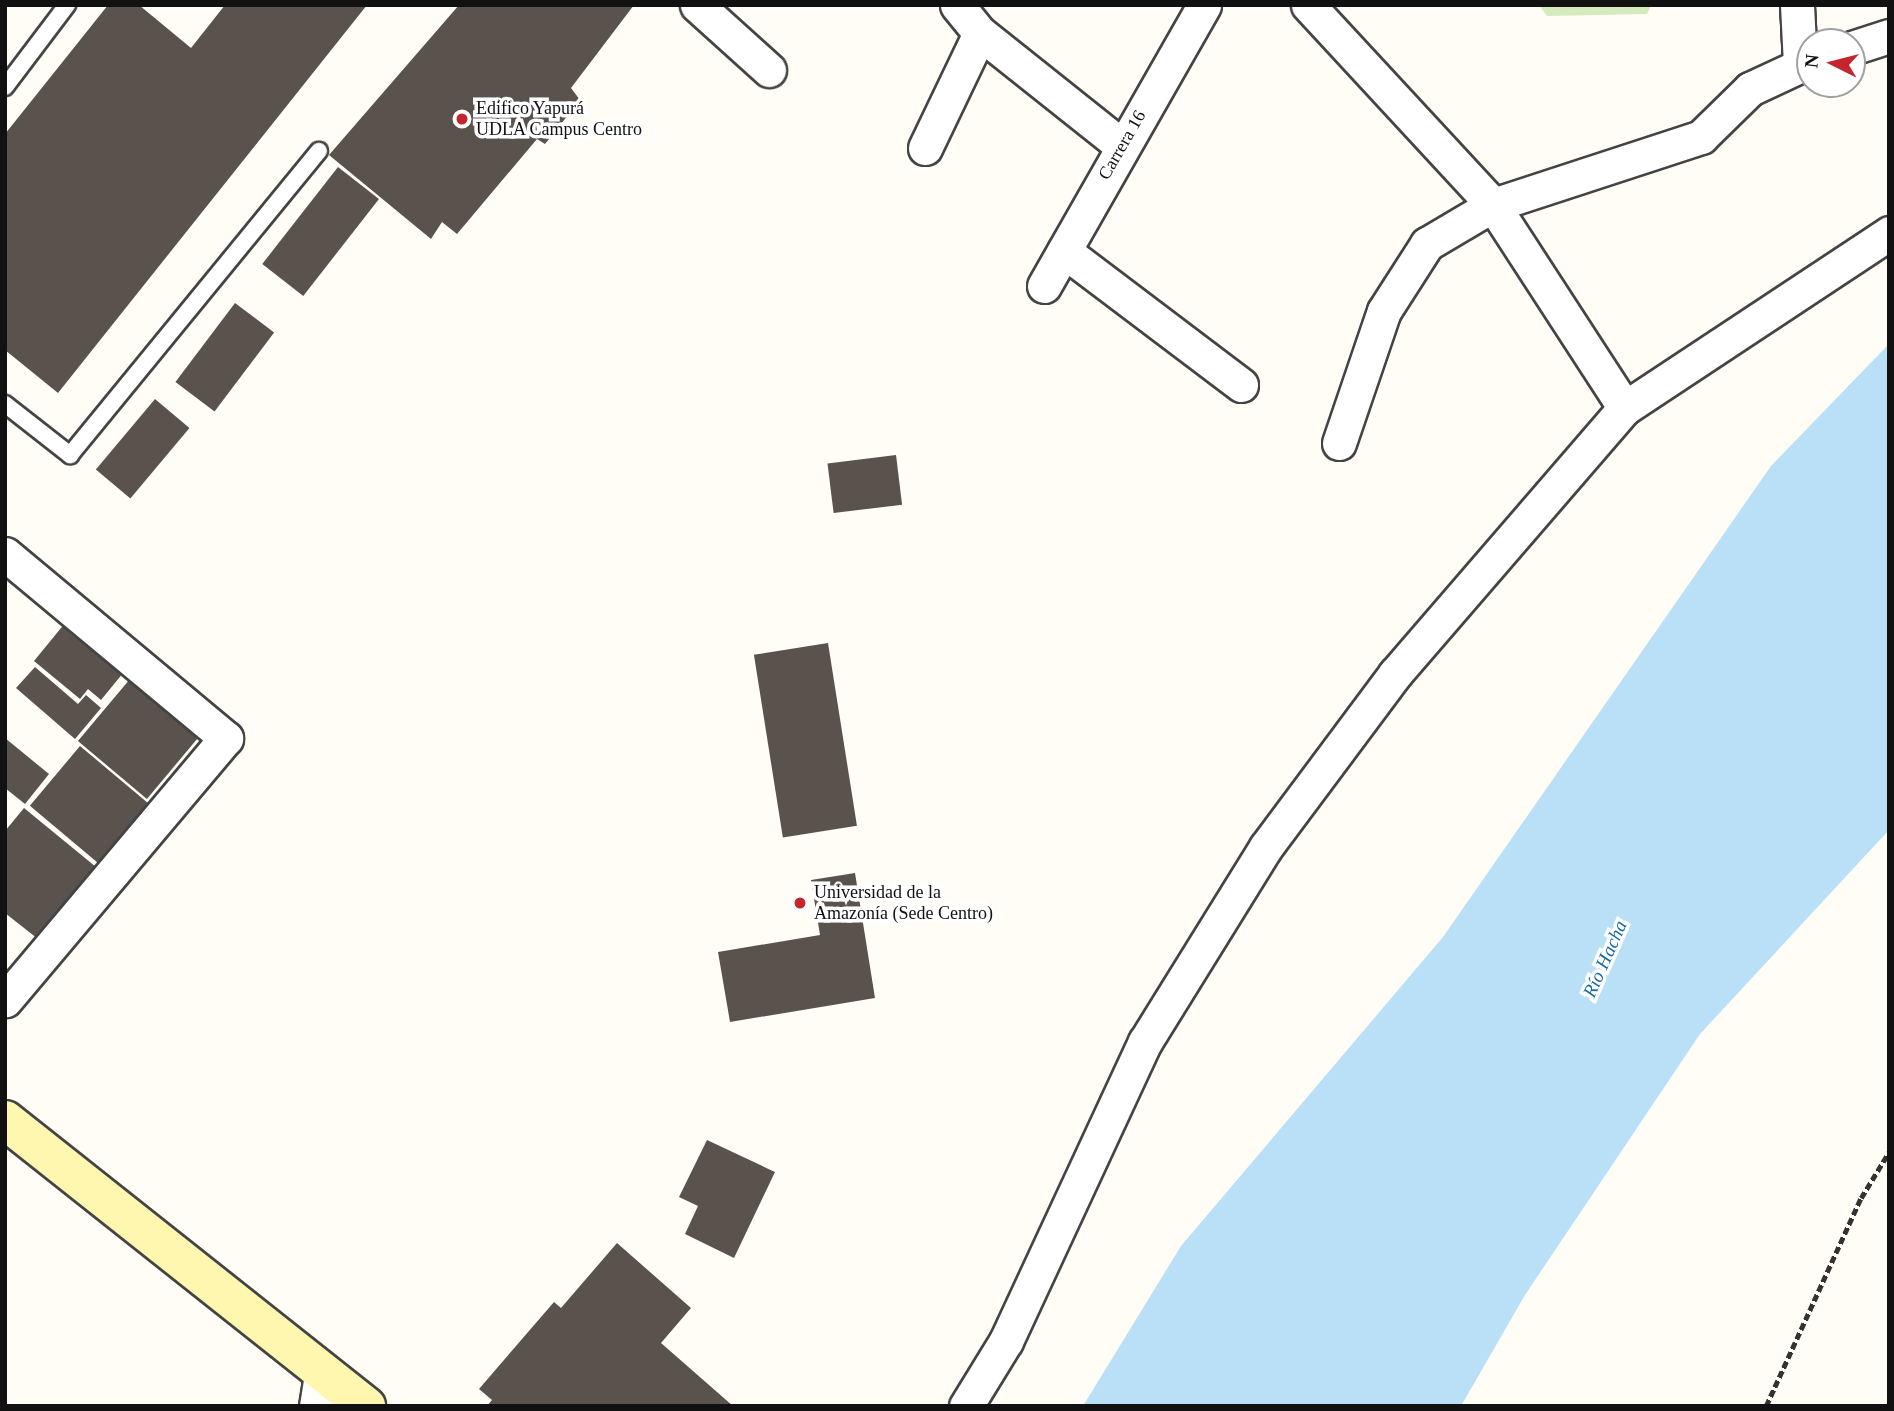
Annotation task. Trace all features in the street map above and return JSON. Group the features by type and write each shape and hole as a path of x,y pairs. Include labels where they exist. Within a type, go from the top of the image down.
{"main road":[{"path":"5,1120 318,1389 366,1406"}],"street":[{"path":"697,5 769,70"},
{"path":"957,5 980,33 1121,145"},
{"name":"Carrera 16","path":"1044,286 1121,145 1204,5"},
{"path":"1308,5 1493,205 1625,408"},
{"path":"1797,5 1800,28"},
{"path":"925,148 980,33"},
{"path":"1866,43 1889,36"},
{"path":"1339,443 1391,300 1427,244 1493,205 1701,137 1750,89 1796,67"},
{"path":"966,1406 1006,1342 1145,1042 1266,847 1395,674 1625,408 1889,233"},
{"path":"1064,251 1241,385"},
{"path":"5,554 226,738 5,1000"}],"lane":[{"path":"5,87 67,5"},
{"path":"5,404 71,455 319,151"}],"path":[{"path":"1766,1406 1861,1198 1889,1152"}],"green space":[{"path":"1539,5 1651,5 1647,14 1547,16"}],"water":[{"name":"Río Hacha","path":"1889,344 1889,830 1700,1034 1525,1295 1461,1406 1083,1406 1181,1246 1443,937 1771,466"}],"building":[{"path":"108,5 139,5 191,48 225,5 367,5 58,393 5,350 5,134"},
{"name":"Edifico Yapurá UDLA Campus Centro","path":"459,5 634,5 571,88 580,100 545,144 537,139 457,234 442,222 431,239 329,155"},
{"path":"338,167 379,199 303,296 262,264"},
{"path":"235,303 274,332 215,412 175,382"},
{"path":"155,399 189,428 130,498 96,469"},
{"path":"896,455 902,505 834,513 828,463"},
{"path":"70,617 128,667 101,700 88,689 80,699 34,661"},
{"path":"828,643 857,826 783,837 754,655"},
{"path":"35,667 78,704 86,695 101,708 75,739 16,688"},
{"path":"130,679 199,737 147,799 78,741"},
{"path":"5,738 49,774 25,804 5,788"},
{"path":"80,746 148,803 98,863 30,806"},
{"path":"24,808 96,867 38,939 5,913 5,831"},
{"path":"855,873 875,998 730,1022 718,952 820,935 811,880"},
{"path":"707,1140 775,1172 734,1258 685,1234 698,1206 679,1197"},
{"path":"617,1243 691,1308 661,1343 733,1406 487,1406 492,1400 479,1389 554,1302 561,1308"}],"place":[{"name":"Edifico Yapurá UDLA Campus Centro","path":"462,119"},
{"name":"Universidad de la Amazonía (Sede Centro)","path":"800,903"}]}
